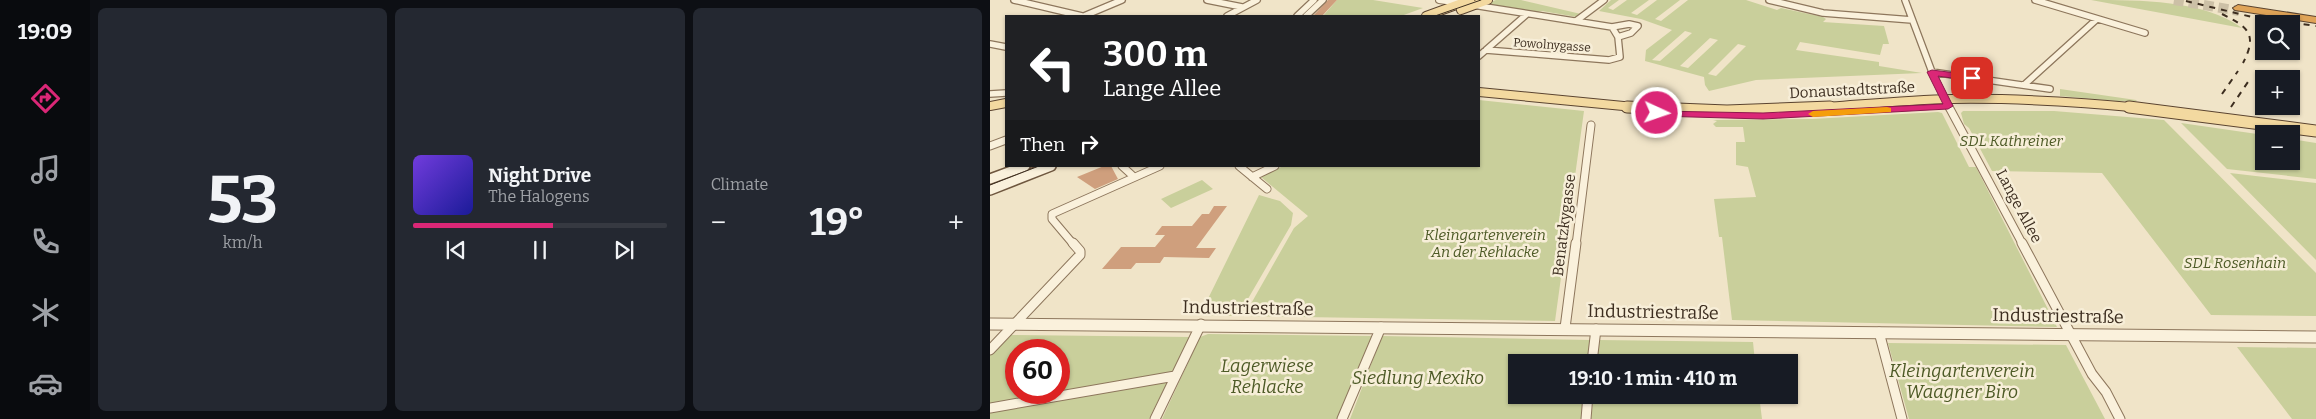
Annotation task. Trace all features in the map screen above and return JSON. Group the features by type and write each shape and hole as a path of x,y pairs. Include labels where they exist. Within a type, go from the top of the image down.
{"highway":[{"path":"2238,9 2316,21"}],"main road":[{"path":"1429,15 1461,3 1488,0"},
{"path":"1447,15 1472,3"},
{"name":"Donaustadtstraße","path":"1480,92 1627,106 1718,111 1947,103 2111,110 2215,122 2316,137"},
{"name":"Donaustadtstraße","path":"1480,98 1708,116 1763,116 1984,99 2110,104 2193,112 2316,131"},
{"path":"990,101 1005,99"},
{"path":"990,106 1005,103"},
{"path":"990,179 1022,167"},
{"path":"990,190 1049,167"}],"street":[{"path":"1014,0 1079,15"},
{"path":"1085,15 1122,0"},
{"path":"1207,0 1242,7"},
{"path":"1229,15 1257,0"},
{"path":"1298,15 1314,0"},
{"path":"1307,15 1324,0"},
{"path":"1439,0 1461,3"},
{"path":"1576,21 1604,0"},
{"path":"1769,0 1797,9 1828,15 1912,20"},
{"name":"Lange Allee","path":"1905,0 1932,72 1947,103 2070,334 2092,374 2106,392 2120,419"},
{"path":"2034,0 2145,33"},
{"path":"1472,3 1527,14 1612,27 1629,24 1638,26 1631,33 1618,37 1612,27"},
{"path":"1480,55 1527,14"},
{"path":"2024,85 2097,19"},
{"name":"Powolnygasse","path":"1486,50 1616,59 1620,57 1618,37"},
{"path":"990,44 1005,47"},
{"path":"1932,72 2050,89"},
{"path":"990,94 1005,92"},
{"path":"990,110 1005,107"},
{"name":"Benatzkygasse","path":"1565,328 1591,125"},
{"path":"990,146 1005,140"},
{"path":"1123,167 1134,177"},
{"path":"990,350 1080,254 1080,251 1052,219 1052,214 1059,209 1158,167"},
{"path":"1240,167 1267,189"},
{"path":"1252,177 1273,167"},
{"name":"Industriestraße","path":"990,324 1201,324 2316,337"},
{"path":"1155,419 1201,324"},
{"path":"1342,419 1381,327"},
{"path":"1593,354 1596,329"},
{"path":"1879,332 1902,419"},
{"path":"990,408 1176,376"},
{"path":"1586,419 1587,404"}],"green space":[{"path":"1337,0 1373,0 1423,8 1404,15 1324,15"},
{"path":"1496,0 1521,0 1581,14 1577,17 1542,11 1534,13 1484,4"},
{"path":"1611,0 1619,0 1608,8 1613,10 1627,0 1649,0 1631,13 1637,15 1657,0 1680,0 1655,19 1661,21 1688,0 1746,0 1777,10 1781,8 1823,17 1826,19 1823,22 1884,26 1889,44 1883,44 1880,55 1800,42 1796,50 1879,62 1879,66 1922,73 1756,80 1709,91 1705,85 1704,77 1645,61 1646,50 1672,30 1641,19 1599,11","holes":["1685,31 1692,33 1660,61 1652,60","1710,38 1718,40 1688,68 1680,66","1738,44 1746,46 1716,76 1708,74"]},
{"path":"2091,0 2150,1 2190,7 2227,19 2242,28"},
{"path":"2060,89 2136,100 2137,101 2060,96"},
{"name":"Kleingartenverein An der Rehlacke","path":"1480,100 1584,111 1555,321 1244,316 1294,228 1308,216 1261,177 1281,167 1480,167"},
{"path":"1963,111 2054,111 2164,120 2316,273 2316,316 2211,315 2102,173 1992,171 1969,128 1964,124 1961,113"},
{"path":"1942,113 1969,167 1976,167 2057,327 1732,320 1722,237 1719,237 1714,199 1756,197 1748,167 1736,165 1736,142 1745,142 1743,127 1716,127 1713,124 1717,121 1713,120 1812,119"},
{"path":"2181,123 2255,134 2255,170 2300,170 2300,140 2316,143 2316,179 2227,169"},
{"path":"2230,173 2316,183 2316,260"},
{"path":"1202,180 1213,189 1171,208 1161,199"},
{"path":"1259,195 1280,201 1293,213 1291,225 1238,316 1200,315"},
{"name":"Lagerwiese Rehlacke","path":"1208,334 1372,336 1338,419 1162,419 1200,337"},
{"path":"1010,335 1190,337 1149,419 990,419 990,355 1005,340 1005,404 1070,404 1070,339 1006,339"},
{"name":"Siedlung Mexiko","path":"1382,336 1590,340 1589,354 1508,354 1508,404 1583,404 1581,419 1350,419"},
{"path":"1599,340 1753,342 1754,354 1598,354"},
{"name":"Kleingartenverein Waagner Biro","path":"1888,343 2066,345 2105,419 1909,419"},
{"path":"2237,347 2316,348 2316,419 2292,419"},
{"path":"1593,404 1760,404 1762,419 1591,419"}],"building":[{"path":"1328,0 1337,0 1323,15 1314,15"},
{"path":"1102,167 1112,167 1118,179 1095,189 1077,177"},
{"path":"1214,206 1227,206 1196,248 1216,248 1209,258 1164,257 1160,263 1136,263 1131,269 1102,269 1121,247 1155,247 1165,235 1155,235 1162,226 1192,226 1202,214 1209,214"},
{"path":"1621,306 1634,307 1633,320 1614,319 1615,308"}],"tunnel":[{"path":"2174,0 2239,11"}],"tram line":[{"path":"1438,15 1481,0"},
{"path":"990,185 1036,167"}],"railway":[{"path":"2186,1 2252,17 2316,26"},
{"path":"2222,14 2238,23 2248,33 2250,45 2243,63"},
{"path":"2222,94 2238,71"},
{"path":"2231,107 2250,79"}],"slow traffic":[{"path":"1813,114 1887,110"}],"route":[{"path":"1657,113 1708,116 1763,116 1948,106 1932,72 1972,78"}],"park label":[{"name":"SDL Kathreiner","path":"2011,141"},
{"name":"SDL Rosenhain","path":"2235,263"}]}
